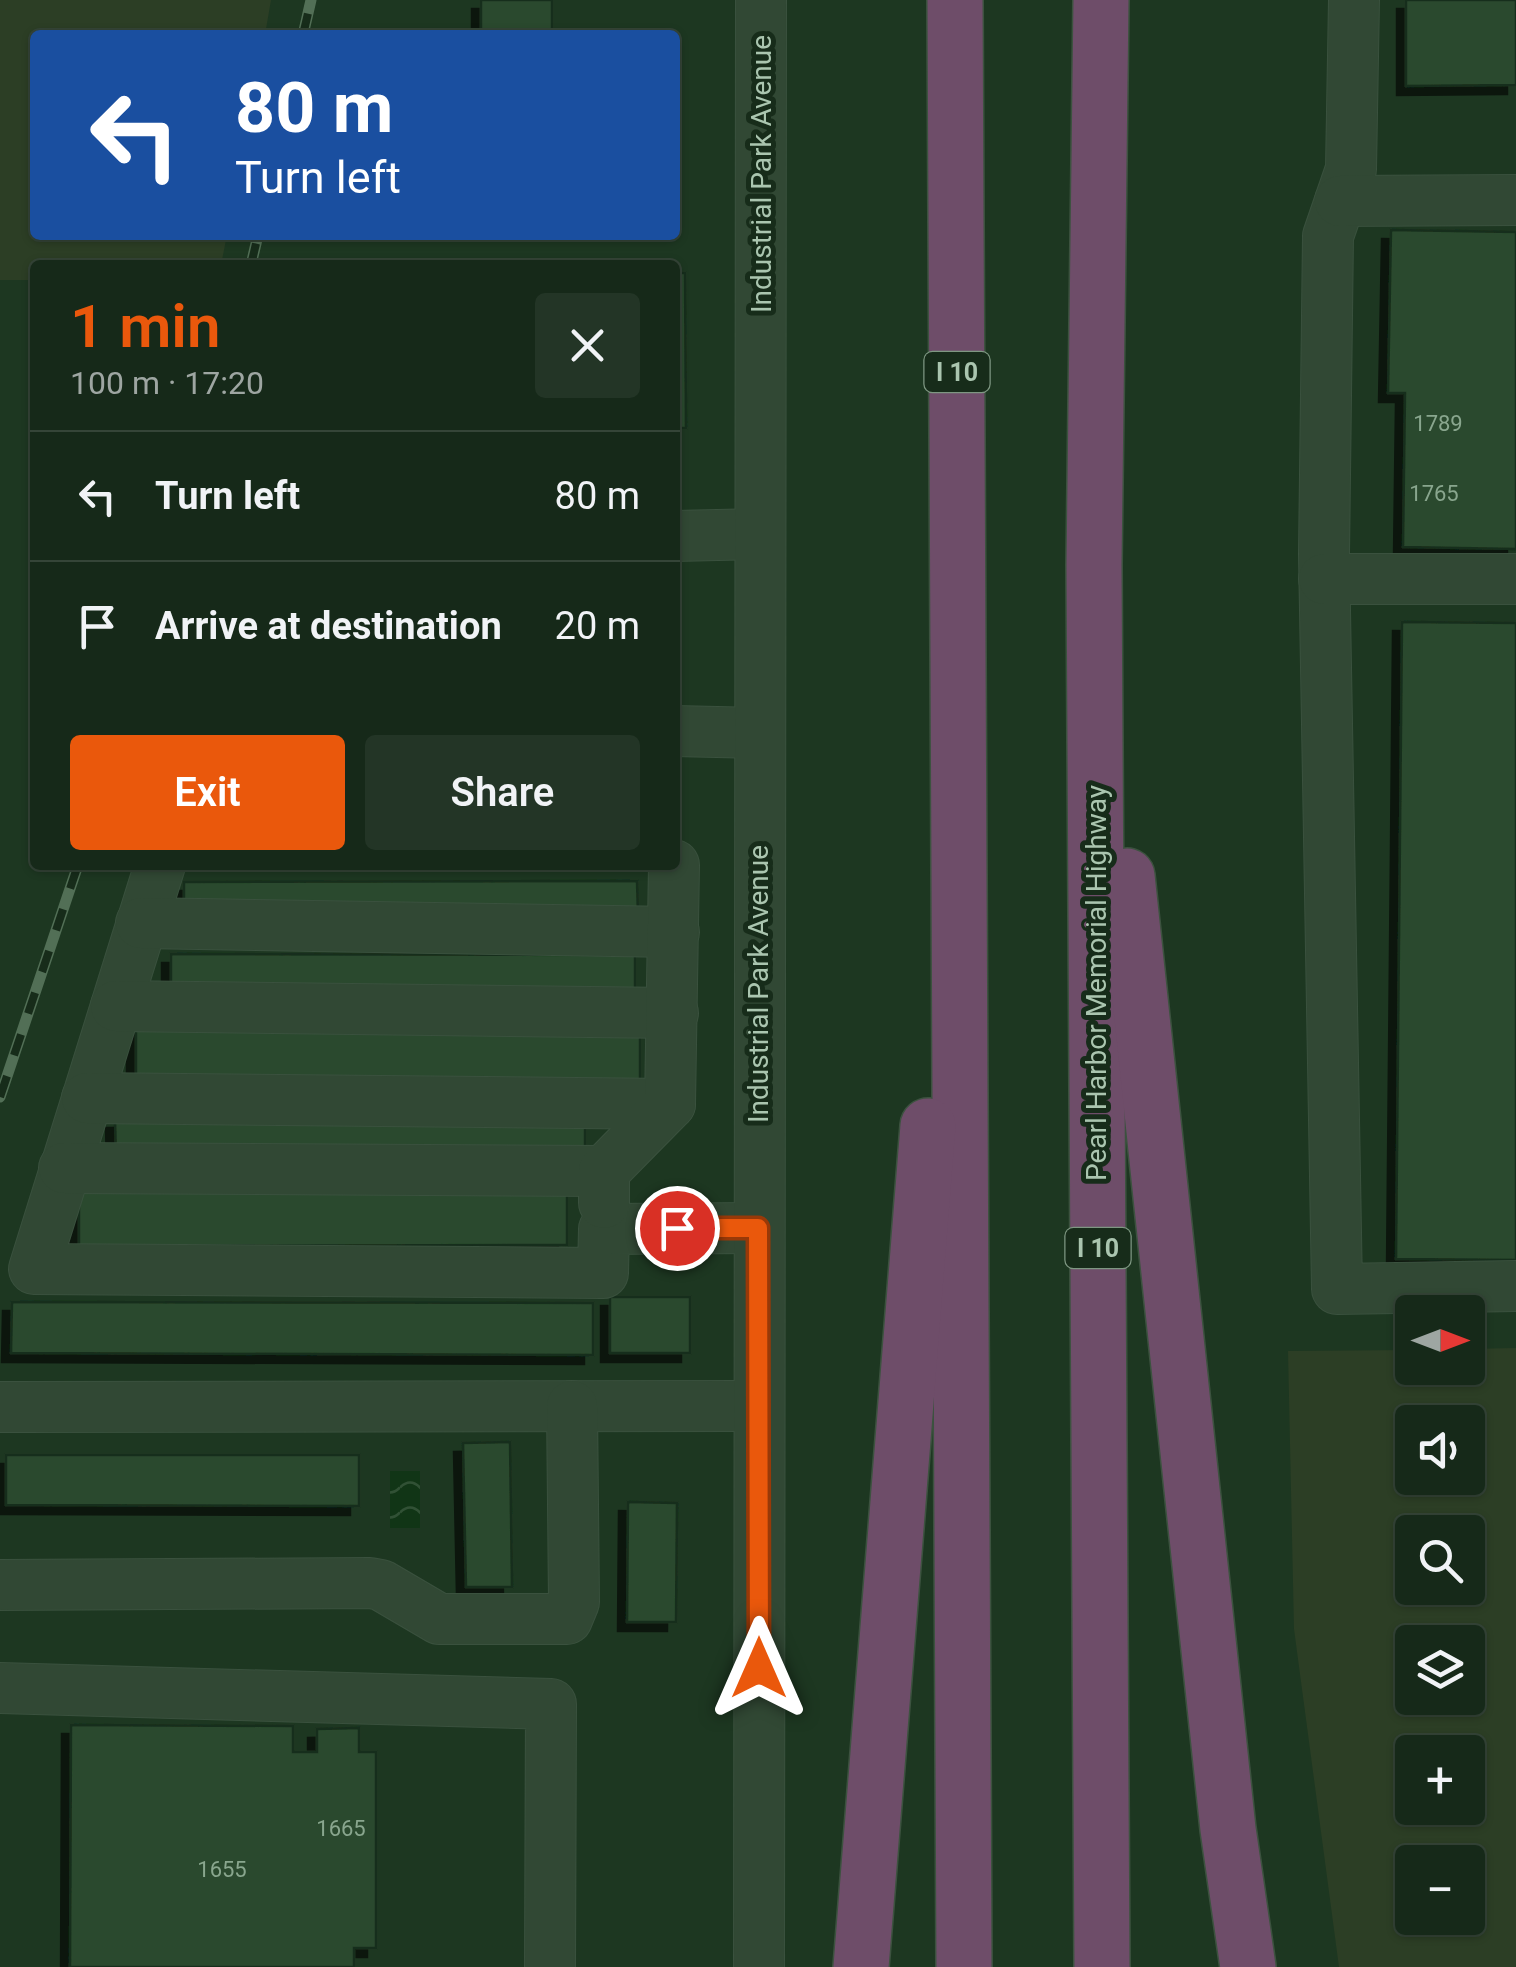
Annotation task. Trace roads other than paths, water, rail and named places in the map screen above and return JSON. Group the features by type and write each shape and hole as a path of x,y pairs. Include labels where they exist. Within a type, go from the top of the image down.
{"highway":[{"name":"I 10","path":"955,0 964,1967"},
{"name":"Pearl Harbor Memorial Highway","path":"1101,0 1094,564 1103,1955"},
{"path":"1094,564 1228,1828 1248,1967"},
{"path":"861,1967 958,745"}],"street":[{"name":"Industrial Park Avenue","path":"758,1967 761,0"},
{"path":"1354,0 1351,168 1328,236 1324,579 1337,1288 1516,1286"},
{"path":"1340,201 1516,200"},
{"path":"680,536 760,534"},
{"path":"1324,579 1516,579"},
{"path":"680,730 759,734"},
{"path":"158,870 34,1269 603,1273 604,1170 670,1104 674,870"},
{"path":"142,924 674,932"},
{"path":"116,1006 673,1013"},
{"path":"87,1098 670,1104"},
{"path":"64,1168 604,1170"},
{"path":"604,1229 758,1228"},
{"path":"0,1585 370,1583 382,1585 439,1619 567,1618 574,1602 572,1406"},
{"path":"0,1408 759,1406"},
{"path":"0,1688 552,1704 550,1967"}],"water":[{"path":"390,1471 420,1471 420,1528 390,1528"}],"railway":[{"path":"304,30 311,0"},
{"path":"252,260 257,240"},
{"path":"0,1097 76,870"}]}
